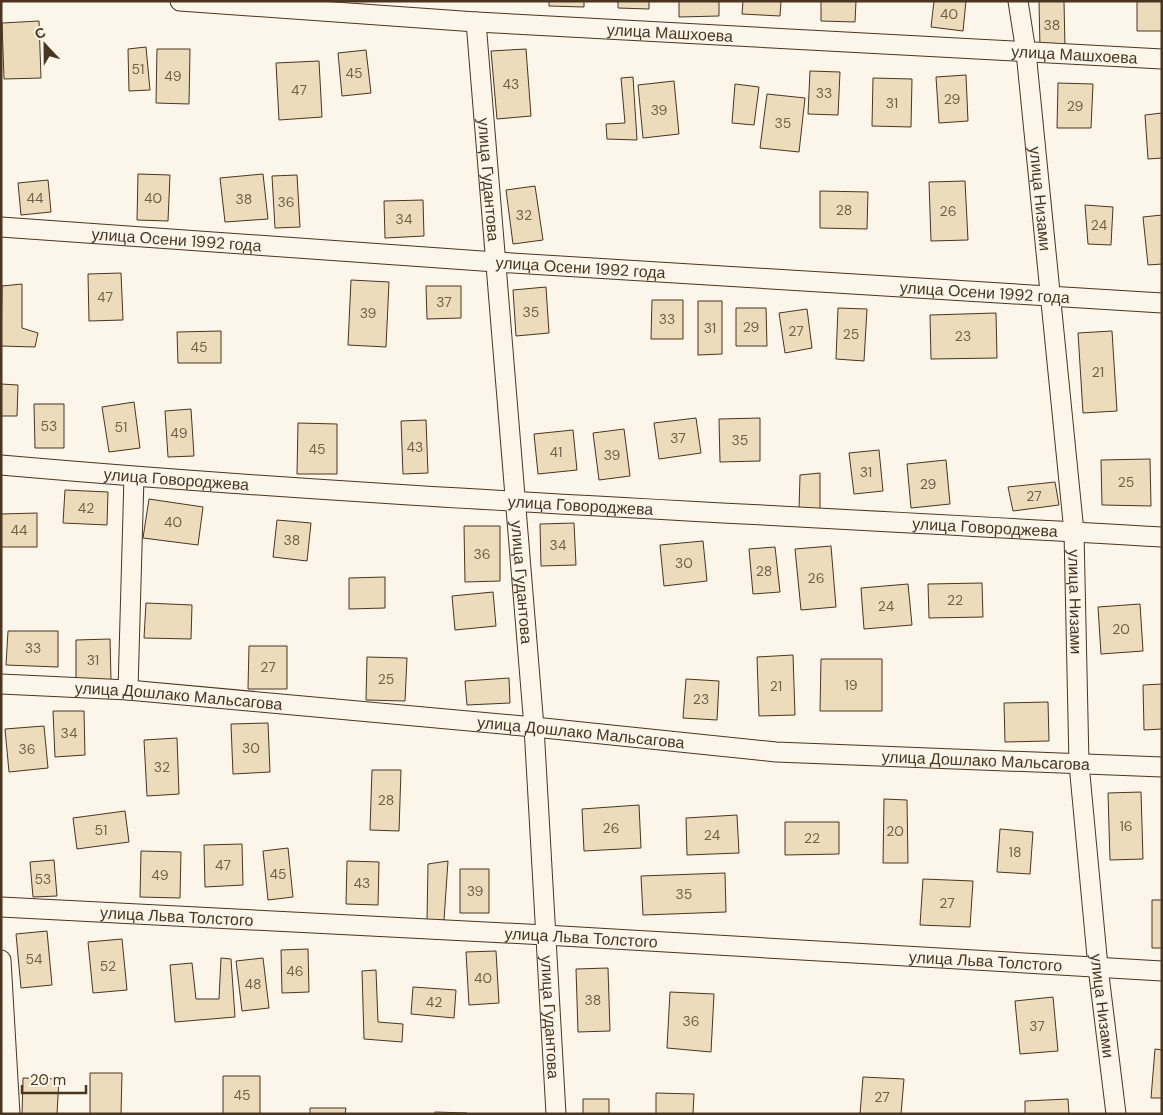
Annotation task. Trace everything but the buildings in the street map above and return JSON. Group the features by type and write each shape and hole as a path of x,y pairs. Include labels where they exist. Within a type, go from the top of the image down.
{"street":[{"name":"улица Машхоева","path":"180,1 476,22 1162,58"},
{"name":"улица Низами","path":"1018,1 1026,52 1074,532 1079,764 1098,967 1116,1114"},
{"name":"улица Гудантова","path":"476,22 534,727 556,1114"},
{"name":"улица Осени 1992 года","path":"1,227 496,262 1162,304"},
{"name":"улица Говороджева","path":"1,466 134,477 514,502 1162,537"},
{"path":"128,690 134,477"},
{"name":"улица Дошлако Мальсагова","path":"1,684 128,690 534,727 776,752 1162,767"},
{"name":"улица Льва Толстого","path":"1,907 545,935 1162,971"},
{"path":"1,960 10,1114"}]}
